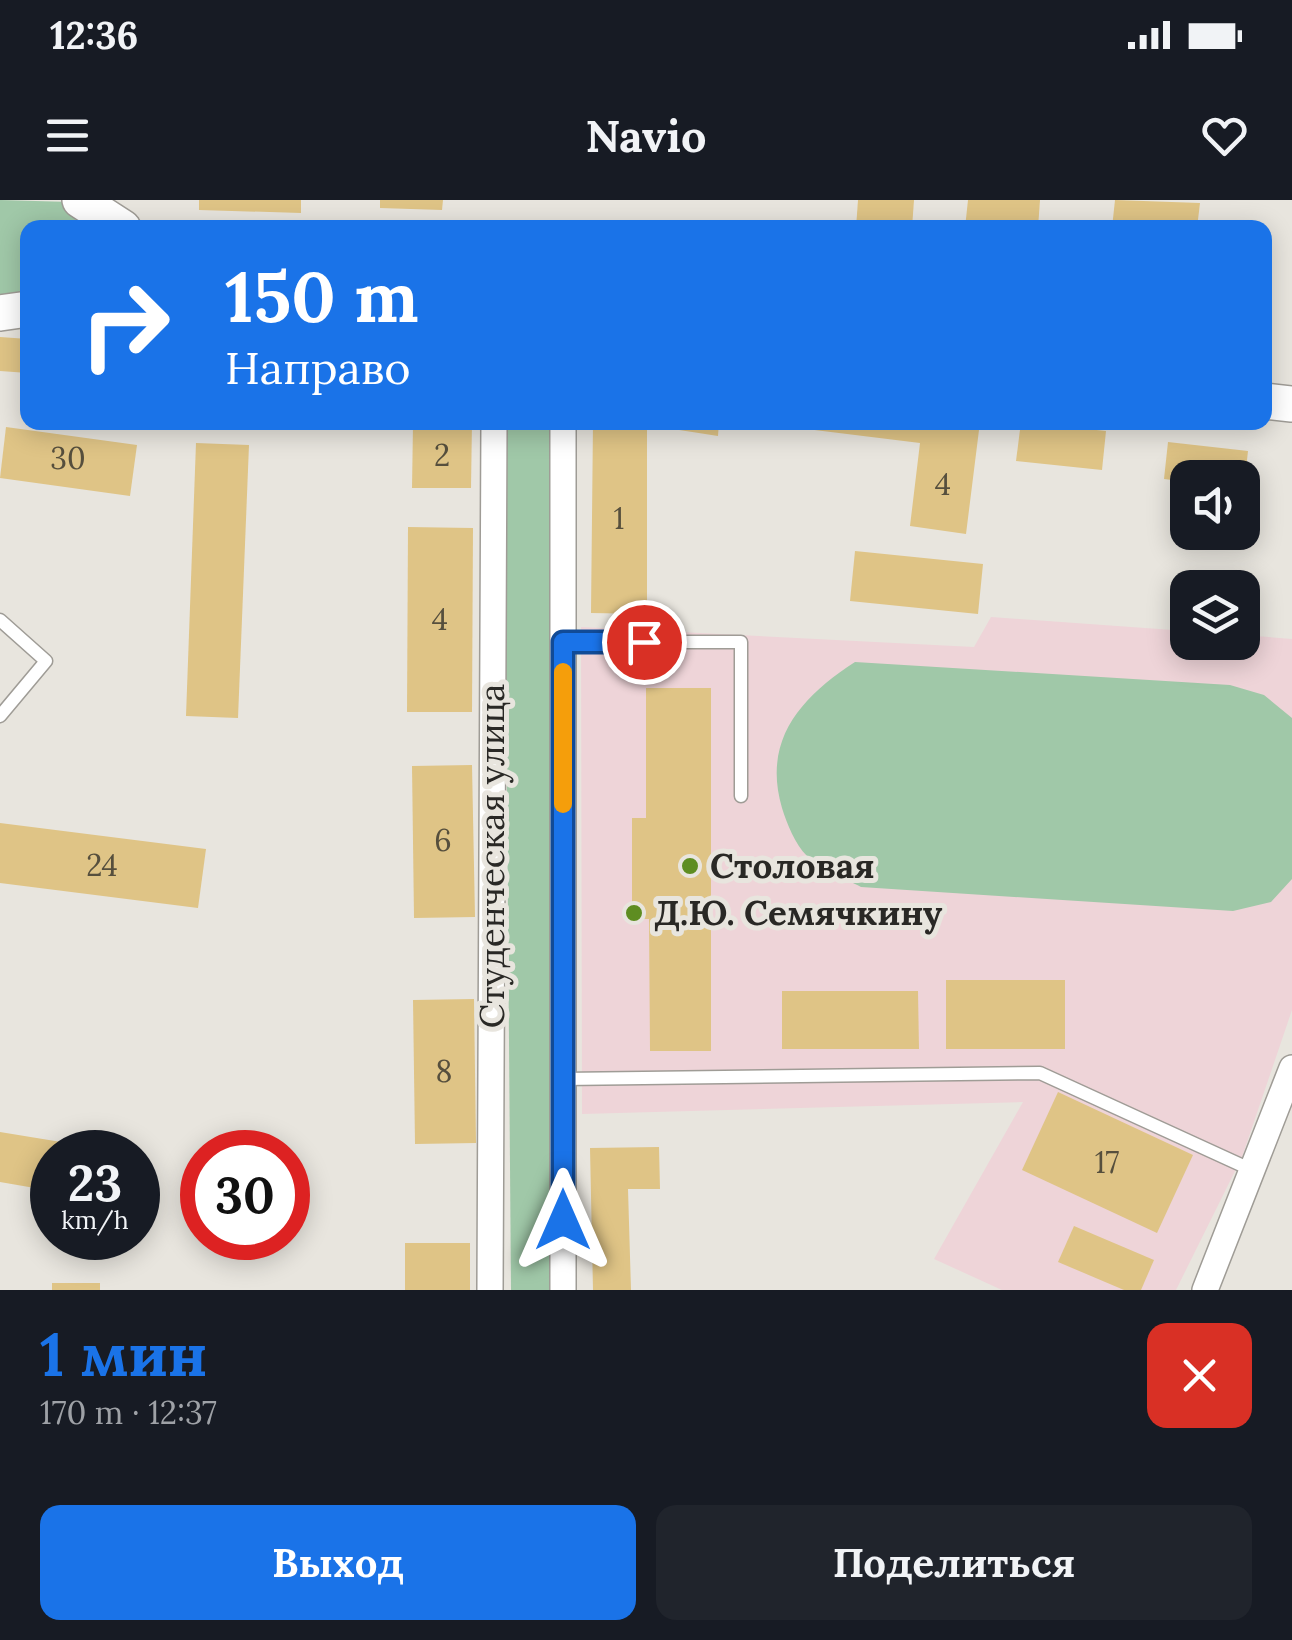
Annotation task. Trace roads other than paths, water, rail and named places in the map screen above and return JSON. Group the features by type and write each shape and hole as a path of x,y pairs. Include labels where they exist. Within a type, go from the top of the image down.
{"street":[{"path":"80,200 111,220"},
{"name":"Студенческая улица","path":"490,1290 494,430"},
{"name":"Студенческая улица","path":"563,430 564,1290"},
{"path":"1205,1290 1292,1068"}],"lane":[{"path":"0,620 46,661 0,716"},
{"path":"563,642 741,642 741,796"},
{"path":"563,1080 1040,1073 1252,1170"}],"place":[{"name":"Столовая","path":"690,866"},
{"name":"Д.Ю. Семячкину","path":"634,913"}]}
